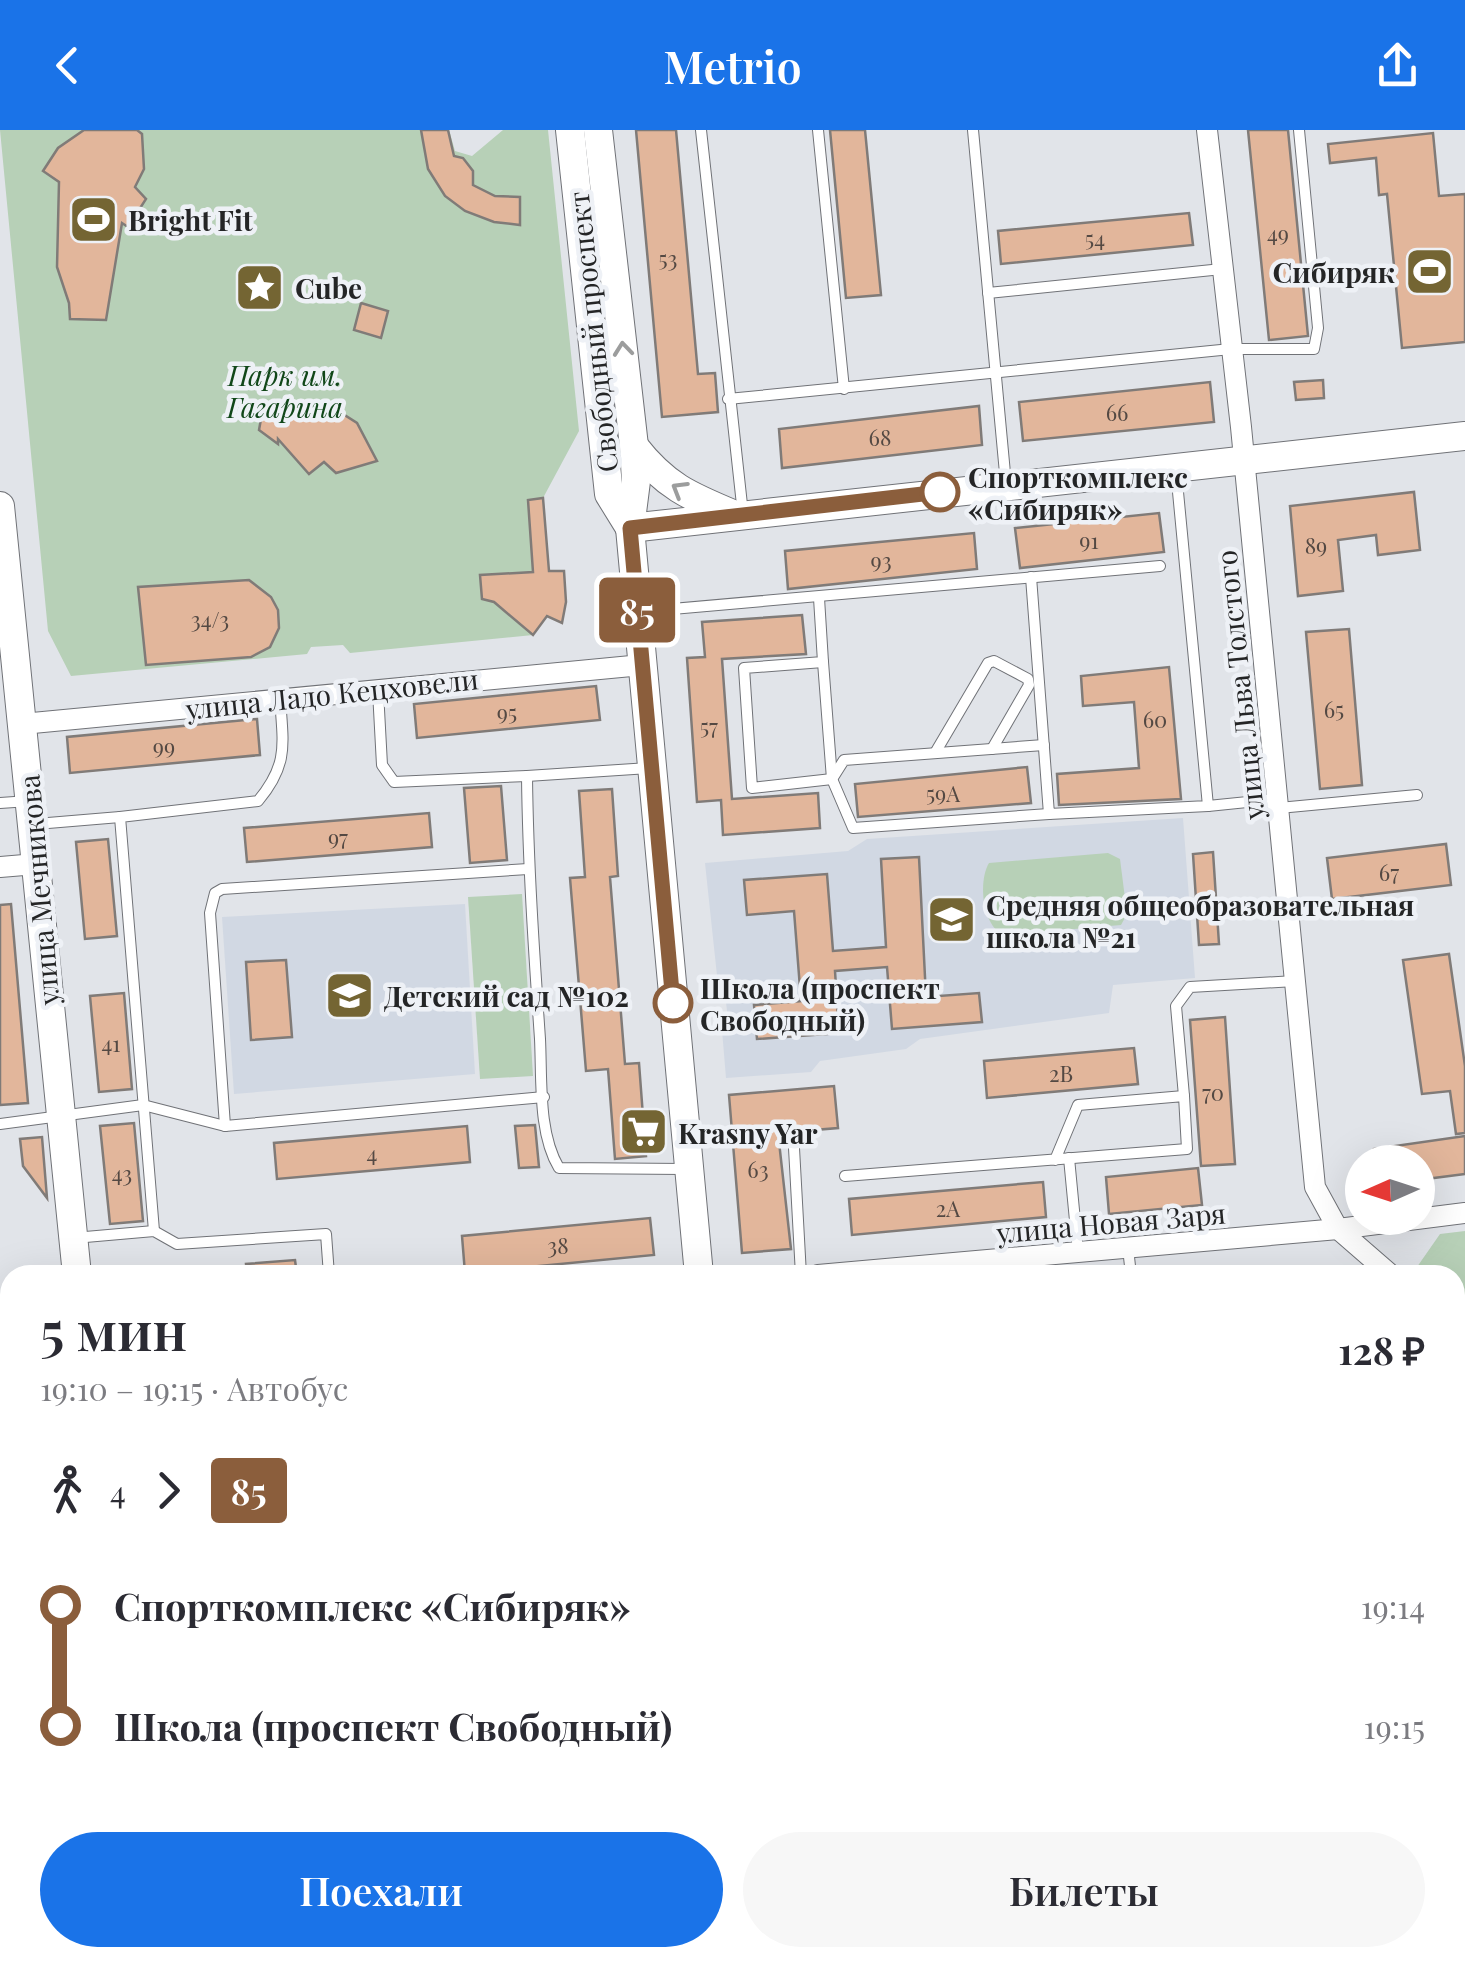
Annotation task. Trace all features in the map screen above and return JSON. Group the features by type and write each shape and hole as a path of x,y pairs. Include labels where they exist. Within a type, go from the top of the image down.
{"main road":[{"name":"Свободный проспект","path":"570,130 610,494 630,528"},
{"name":"Свободный проспект","path":"598,130 634,446 636,481 630,528 698,1265"},
{"path":"630,528 1465,436"},
{"path":"634,446 656,474 682,493 740,516"},
{"name":"улица Мечникова","path":"0,506 4,584 22,724 77,1265"}],"street":[{"name":"улица Льва Толстого","path":"1206,130 1244,459 1315,1187 1338,1229"},
{"name":"улица Ладо Кецховели","path":"22,724 642,665"},
{"path":"0,868 36,864"},
{"name":"улица Новая Заря","path":"960,1265 1465,1213"},
{"path":"1338,1229 1379,1265"}],"lane":[{"path":"700,130 740,516"},
{"path":"818,130 844,389"},
{"path":"973,130 1006,485"},
{"path":"728,400 1231,349 1314,349 1318,328 1299,130"},
{"path":"988,292 1222,269"},
{"path":"1175,466 1208,806"},
{"path":"637,612 1160,566"},
{"path":"1031,578 1050,814"},
{"path":"819,598 832,779 854,828 1417,795"},
{"path":"935,753 988,664 994,661 1028,679 1030,686 992,749"},
{"path":"823,662 744,668 752,788 832,779"},
{"path":"378,688 382,765 394,782 650,768"},
{"path":"0,803 31,813 120,818 258,801 273,784 284,757 280,698"},
{"path":"832,779 844,760 1044,744"},
{"path":"528,776 528,869 549,1151 559,1168 688,1169"},
{"path":"120,818 154,1231"},
{"path":"225,1126 210,913 215,893 222,889 528,869"},
{"path":"845,1176 1187,1149 1176,1006 1190,987 1297,980"},
{"path":"1055,1160 1078,1105 1184,1096"},
{"path":"0,1124 144,1106 225,1126 544,1097"},
{"path":"794,1148 801,1265"},
{"path":"1069,1158 1078,1252"},
{"path":"73,1238 154,1231 177,1244 326,1234 329,1265"},
{"path":"1128,1248 1130,1265"}],"shaded area":[{"name":"Средняя общеобразовательная школа №21","path":"1183,818 1195,978 1113,985 1109,1013 920,1039 906,1049 820,1061 811,1072 726,1078 722,1030 728,1021 725,992 718,985 705,863 848,851 867,839"},
{"name":"Детский сад №102","path":"465,904 475,1074 234,1094 222,917"}],"green space":[{"name":"Парк им. Гагарина","path":"0,130 449,130 455,151 472,156 503,130 548,130 579,431 543,498 549,571 480,575 482,599 494,602 533,635 350,653 343,645 311,647 307,654 71,676 48,631"},
{"path":"1108,853 1120,859 1127,914 1121,925 1003,935 990,922 983,891 989,863"},
{"path":"522,894 533,1076 480,1079 468,897"},
{"path":"1465,1231 1465,1265 1418,1265 1440,1234"}],"building":[{"path":"84,130 137,130 142,134 144,169 135,187 146,199 128,227 122,223 106,320 70,319 57,267 59,182 43,171 58,148"},
{"path":"421,130 448,130 454,156 463,158 473,171 473,185 495,196 520,197 520,225 494,222 465,211 445,196 428,169"},
{"path":"636,130 676,130 698,374 715,373 718,412 662,417"},
{"path":"830,130 865,130 881,295 846,298"},
{"path":"1248,130 1288,130 1308,336 1269,340"},
{"name":"Сибиряк","path":"1433,133 1439,196 1465,194 1465,342 1402,348 1387,194 1379,195 1376,158 1330,163 1328,144"},
{"path":"1189,213 1193,245 1001,264 998,231"},
{"path":"361,303 388,311 381,338 354,330"},
{"path":"1323,380 1324,398 1296,400 1294,382"},
{"path":"1210,382 1214,422 1023,441 1019,402"},
{"path":"290,403 335,409 357,423 377,461 336,473 324,462 309,474 278,439 278,444 259,430 261,419 256,413 289,414"},
{"path":"979,406 982,445 782,468 779,429"},
{"path":"1414,492 1420,550 1378,555 1376,535 1338,540 1343,591 1298,596 1290,506"},
{"path":"543,498 549,571 564,571 566,602 562,623 547,616 533,635 494,602 482,599 480,575 533,572 528,500"},
{"path":"1159,513 1164,552 1020,568 1015,528"},
{"path":"974,533 977,569 788,589 785,551"},
{"path":"249,580 271,597 278,610 279,628 270,647 251,657 146,665 138,587"},
{"path":"802,615 806,654 722,659 732,799 818,793 820,828 723,835 721,800 697,802 687,658 705,657 702,622"},
{"path":"1349,629 1362,785 1320,789 1306,632"},
{"path":"1169,667 1181,799 1059,805 1057,774 1139,768 1134,702 1083,706 1081,676"},
{"path":"596,686 600,720 417,738 414,704"},
{"path":"257,719 260,755 70,773 67,737"},
{"path":"1027,767 1031,803 858,817 855,784"},
{"path":"501,786 507,860 470,863 464,788"},
{"path":"612,789 618,876 610,877 625,1064 639,1063 646,1156 615,1159 608,1069 586,1071 570,878 585,877 579,791"},
{"path":"429,813 432,847 247,862 244,828"},
{"path":"108,839 117,936 85,939 76,842"},
{"path":"1446,844 1451,885 1332,899 1327,858"},
{"path":"1213,852 1219,944 1199,945 1193,854"},
{"path":"919,857 926,997 979,993 982,1022 892,1029 887,967 835,971 839,1033 757,1039 754,1005 801,1001 794,911 747,915 744,880 827,874 833,951 886,947 881,859"},
{"path":"11,904 28,1103 0,1105 0,905"},
{"path":"1449,954 1465,1066 1465,1133 1456,1134 1450,1091 1422,1094 1403,960"},
{"path":"286,960 292,1037 251,1040 246,962"},
{"path":"124,993 132,1089 99,1092 90,996"},
{"path":"1225,1017 1235,1164 1201,1166 1190,1020"},
{"path":"1134,1048 1138,1084 987,1098 984,1061"},
{"path":"834,1086 838,1128 778,1133 791,1249 742,1253 729,1095"},
{"path":"134,1123 143,1221 110,1224 100,1126"},
{"path":"535,1125 539,1167 519,1168 515,1126"},
{"path":"467,1126 470,1162 277,1179 274,1143"},
{"path":"1465,1136 1465,1174 1435,1178 1435,1145 1402,1145"},
{"path":"42,1137 47,1198 23,1166 20,1139"},
{"path":"1198,1168 1202,1205 1109,1214 1106,1177"},
{"path":"1043,1182 1046,1217 852,1235 849,1199"},
{"path":"650,1218 654,1255 549,1265 464,1265 462,1236"},
{"path":"295,1260 296,1265 246,1265"}],"bus line":[{"name":"85","path":"673,1003 630,528 940,492"}],"place":[{"name":"Bright Fit","path":"93,219"},
{"name":"Сибиряк","path":"1430,271"},
{"name":"Cube","path":"260,287"},
{"name":"Спорткомплекс «Сибиряк»","path":"940,492"},
{"name":"Средняя общеобразовательная школа №21","path":"951,920"},
{"name":"Детский сад №102","path":"349,995"},
{"name":"Школа (проспект Свободный)","path":"673,1003"},
{"name":"Krasny Yar","path":"643,1132"}]}
